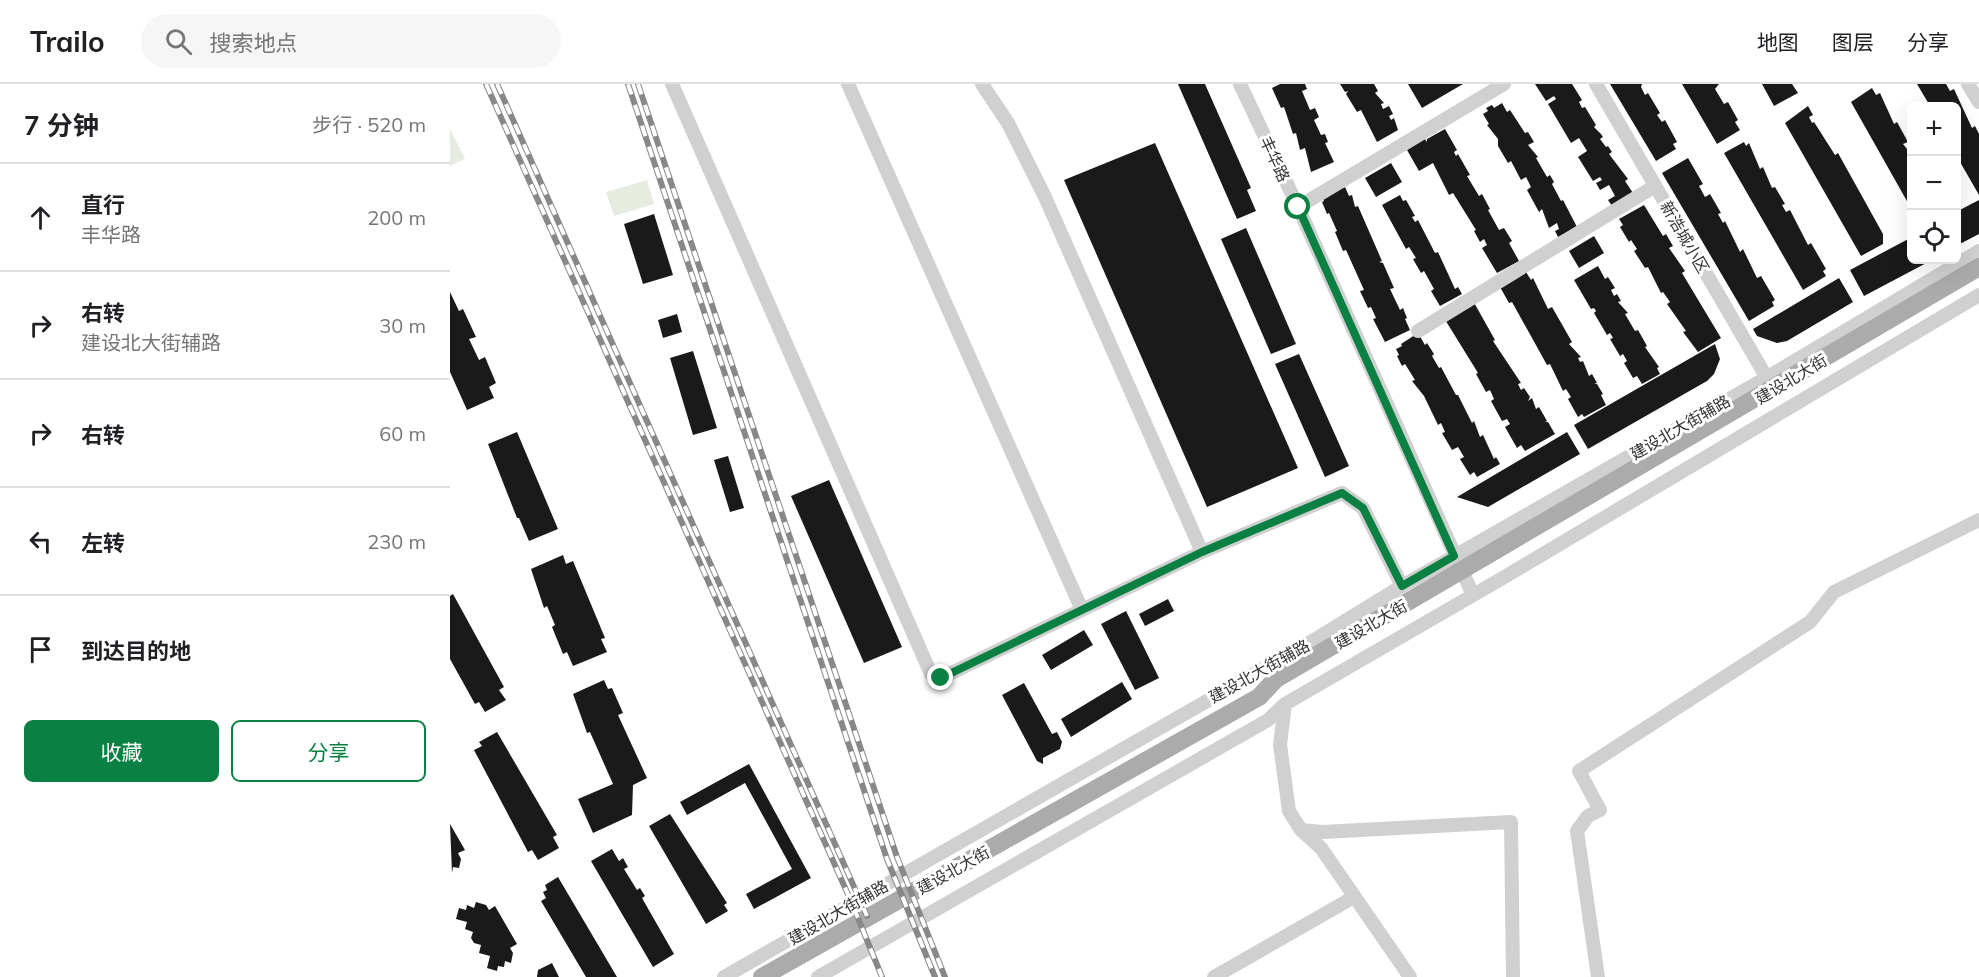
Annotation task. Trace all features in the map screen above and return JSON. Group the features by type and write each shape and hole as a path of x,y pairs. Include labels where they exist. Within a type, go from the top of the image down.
{"main road":[{"name":"建设北大街","path":"762,977 1259,697 1276,679 1463,576 1770,384 1979,267"},
{"path":"1463,576 1979,282"}],"street":[{"path":"672,84 931,674 941,678 1202,552 1342,493 1363,508 1402,586"},
{"path":"848,84 1082,610"},
{"path":"982,84 1008,123 1045,197 1202,552"},
{"name":"丰华路","path":"1239,84 1298,207 1463,576"},
{"path":"1298,207 1504,84"},
{"name":"新浩城小区","path":"1596,84 1770,384"},
{"path":"1968,84 1979,102"},
{"path":"1418,331 1655,186"},
{"path":"1770,384 1979,251"},
{"name":"建设北大街辅路","path":"818,977 1268,720 1285,704 1463,576 1979,295"},
{"path":"1598,977 1577,831 1588,816 1600,810 1579,771 1810,622 1834,592 1979,520"},
{"name":"建设北大街辅路","path":"724,977 1320,637 1402,586 1463,576"},
{"path":"1285,704 1280,745 1289,811 1301,830 1321,848 1410,977"},
{"path":"1301,830 1323,832 1511,822 1513,977"},
{"path":"1214,977 1354,897"}],"shaded area":[{"path":"450,129 465,159 450,166"},
{"path":"647,180 654,204 614,216 606,192"}],"building":[{"path":"1178,84 1205,84 1251,188 1247,190 1256,211 1237,219"},
{"path":"1280,84 1305,84 1307,89 1302,91 1310,110 1315,108 1319,117 1314,120 1321,135 1325,134 1328,142 1325,143 1334,162 1311,172 1305,148 1300,150 1296,133 1293,134 1284,107 1281,108 1272,88"},
{"path":"1340,84 1374,84 1378,91 1375,93 1384,103 1381,104 1383,109 1389,106 1393,114 1389,116 1391,120 1394,118 1398,130 1377,142 1361,110 1357,112 1346,94 1348,91 1345,92"},
{"path":"1408,84 1463,84 1422,108"},
{"path":"1535,84 1572,84 1582,100 1579,102 1582,108 1585,107 1596,125 1594,127 1603,137 1600,139 1612,152 1609,154 1628,179 1625,181 1633,193 1612,206 1608,200 1615,196 1609,185 1600,190 1596,183 1602,180 1600,177 1593,181 1578,157 1587,151 1579,138 1571,143 1548,104 1556,99 1554,96 1546,101"},
{"path":"1610,84 1642,84 1645,95 1648,93 1660,113 1657,115 1662,122 1665,120 1677,142 1673,144 1676,149 1656,161"},
{"path":"1682,84 1719,84 1715,89 1724,104 1728,102 1738,120 1735,122 1740,130 1717,144"},
{"path":"1762,84 1792,84 1798,93 1774,106"},
{"path":"1917,84 1946,84 1950,91 1954,89 1960,102 1928,102"},
{"path":"1872,88 1876,95 1880,93 1894,124 1897,122 1907,140 1903,144 1907,149 1907,201 1851,102"},
{"path":"1502,103 1507,112 1510,110 1525,133 1528,132 1534,142 1528,145 1538,157 1536,158 1547,177 1550,175 1554,182 1552,184 1577,227 1558,237 1555,231 1559,229 1557,223 1549,228 1542,209 1539,212 1527,190 1531,187 1526,177 1521,180 1511,161 1508,163 1498,146 1498,139 1487,125 1489,124 1483,114 1488,111 1486,108 1492,105 1494,108"},
{"path":"1961,104 1972,128 1975,126 1979,134 1979,195 1961,164"},
{"path":"1808,106 1813,115 1809,117 1812,123 1814,122 1835,155 1838,153 1883,234 1883,244 1861,256 1785,123"},
{"path":"1445,129 1457,150 1454,152 1456,156 1458,154 1479,196 1482,194 1499,230 1504,228 1512,241 1509,243 1519,261 1497,273 1482,248 1487,245 1484,239 1480,242 1474,231 1476,230 1453,193 1449,195 1433,163 1419,171 1407,150 1425,139 1427,142 1427,139"},
{"path":"1744,142 1746,146 1749,143 1760,169 1763,167 1772,188 1775,187 1785,204 1782,205 1786,212 1790,210 1808,245 1811,243 1826,269 1823,271 1826,276 1803,290 1724,153"},
{"path":"1155,143 1298,468 1207,507 1064,180"},
{"path":"1688,158 1703,184 1699,186 1705,197 1710,194 1721,213 1718,214 1723,223 1725,221 1740,252 1743,249 1757,278 1761,276 1775,300 1772,302 1774,306 1749,321 1662,173"},
{"path":"1391,163 1402,182 1376,197 1365,178"},
{"path":"1345,187 1349,196 1352,195 1355,207 1358,206 1382,261 1379,262 1383,263 1394,288 1390,289 1400,310 1403,308 1407,318 1405,319 1410,330 1385,342 1373,319 1376,318 1371,307 1368,308 1360,291 1364,290 1346,250 1343,251 1335,232 1337,231 1322,202 1324,201 1322,197"},
{"path":"1400,195 1403,201 1406,200 1415,216 1412,217 1415,222 1418,220 1435,253 1438,252 1455,289 1458,287 1462,294 1440,306 1431,291 1434,289 1424,271 1421,273 1413,259 1416,258 1409,247 1406,249 1382,205"},
{"path":"1979,200 1979,234 1961,243 1961,210"},
{"path":"1644,205 1663,236 1666,234 1673,246 1669,248 1685,271 1682,273 1721,338 1698,352 1683,332 1686,331 1667,304 1670,302 1663,292 1661,293 1648,267 1645,268 1634,251 1637,249 1631,240 1629,242 1620,227 1623,225 1619,219"},
{"path":"654,214 673,275 643,284 624,224"},
{"path":"1246,228 1296,344 1271,354 1221,239"},
{"path":"1594,236 1604,253 1579,268 1569,251"},
{"path":"1907,240 1907,264 1924,264 1864,296 1850,270"},
{"path":"1598,266 1605,279 1608,277 1615,288 1611,290 1614,296 1617,294 1621,301 1618,302 1628,313 1625,314 1635,331 1638,330 1647,346 1645,347 1659,367 1657,368 1660,374 1642,384 1637,376 1633,378 1624,363 1627,361 1623,354 1620,356 1610,339 1613,338 1610,333 1607,335 1594,313 1596,311 1594,308 1591,309 1574,280"},
{"path":"1526,272 1531,280 1533,278 1548,309 1552,307 1572,342 1569,344 1581,357 1578,358 1580,362 1583,361 1589,376 1592,374 1597,383 1594,384 1597,384 1603,394 1601,395 1606,405 1584,417 1582,414 1578,417 1568,399 1571,397 1566,389 1563,391 1550,364 1547,365 1512,302 1509,303 1500,287"},
{"path":"1839,278 1853,302 1787,341 1777,343 1757,336 1753,329"},
{"path":"450,292 459,311 463,309 476,337 469,339 479,360 485,357 496,383 489,387 494,398 467,410 450,372"},
{"path":"1472,299 1495,340 1493,341 1521,383 1518,384 1521,390 1524,388 1530,397 1528,401 1532,398 1536,409 1539,407 1547,421 1545,422 1548,422 1555,434 1525,451 1521,445 1517,448 1505,427 1510,424 1507,419 1502,421 1491,401 1494,399 1490,390 1486,392 1476,374 1478,373 1444,318"},
{"path":"677,314 682,332 663,338 658,320"},
{"path":"1418,333 1434,354 1432,356 1458,395 1472,423 1474,421 1480,437 1483,435 1494,459 1496,457 1500,464 1477,477 1474,472 1470,475 1460,459 1464,457 1458,447 1452,450 1442,433 1445,432 1441,423 1438,425 1424,396 1412,381 1415,380 1405,364 1402,366 1397,356 1399,355 1396,349"},
{"path":"1715,344 1720,359 1714,374 1707,381 1588,449 1574,425"},
{"path":"693,351 717,428 693,435 670,358"},
{"path":"1299,354 1349,466 1325,477 1275,364"},
{"path":"517,432 558,529 529,541 517,518 488,444"},
{"path":"1567,432 1580,454 1488,507 1457,497"},
{"path":"728,456 744,508 730,512 714,460"},
{"path":"829,480 902,647 864,663 791,496"},
{"path":"563,555 566,564 573,561 605,638 601,639 607,652 573,666 567,652 563,654 552,627 555,625 547,606 544,608 531,569"},
{"path":"453,594 504,687 499,690 506,700 485,712 479,702 475,704 450,659 450,596"},
{"path":"1168,599 1174,611 1145,626 1139,614"},
{"path":"1126,611 1159,678 1135,690 1101,624"},
{"path":"1084,630 1093,645 1051,670 1042,655"},
{"path":"604,680 608,689 612,688 623,713 618,715 647,778 633,785 632,815 593,833 578,799 613,784 590,732 587,733 573,694"},
{"path":"1122,682 1132,699 1071,737 1061,719"},
{"path":"1024,683 1052,734 1057,732 1062,742 1060,749 1043,758 1043,764 1037,761 1002,695"},
{"path":"497,732 557,835 553,837 559,848 538,860 532,850 528,852 474,750 482,746 479,742"},
{"path":"749,764 811,878 754,909 746,894 792,869 745,783 687,815 680,802"},
{"path":"670,814 727,903 724,905 728,911 706,924 649,826"},
{"path":"450,824 465,850 458,853 461,859 459,868 453,867 452,873"},
{"path":"612,849 619,861 623,858 628,867 624,869 637,890 640,888 645,896 642,898 674,954 653,967 591,861"},
{"path":"558,877 617,977 586,977 541,901 546,898 543,892 547,890 545,885"},
{"path":"476,902 486,905 489,910 495,906 517,944 510,948 513,953 511,963 505,961 504,967 498,966 497,971 487,968 490,956 479,953 481,945 474,943 471,938 473,932 465,929 467,922 456,919 459,908 466,910 467,905 474,908"},
{"path":"552,963 559,977 537,977 538,970"}],"railway":[{"path":"486,84 851,901 882,977"},
{"path":"497,84 867,916"},
{"path":"628,84 887,859 935,977"},
{"path":"638,84 897,857 945,977"}],"route":[{"path":"941,678 1202,552 1342,493 1363,508 1402,586 1454,556 1298,207"}]}
